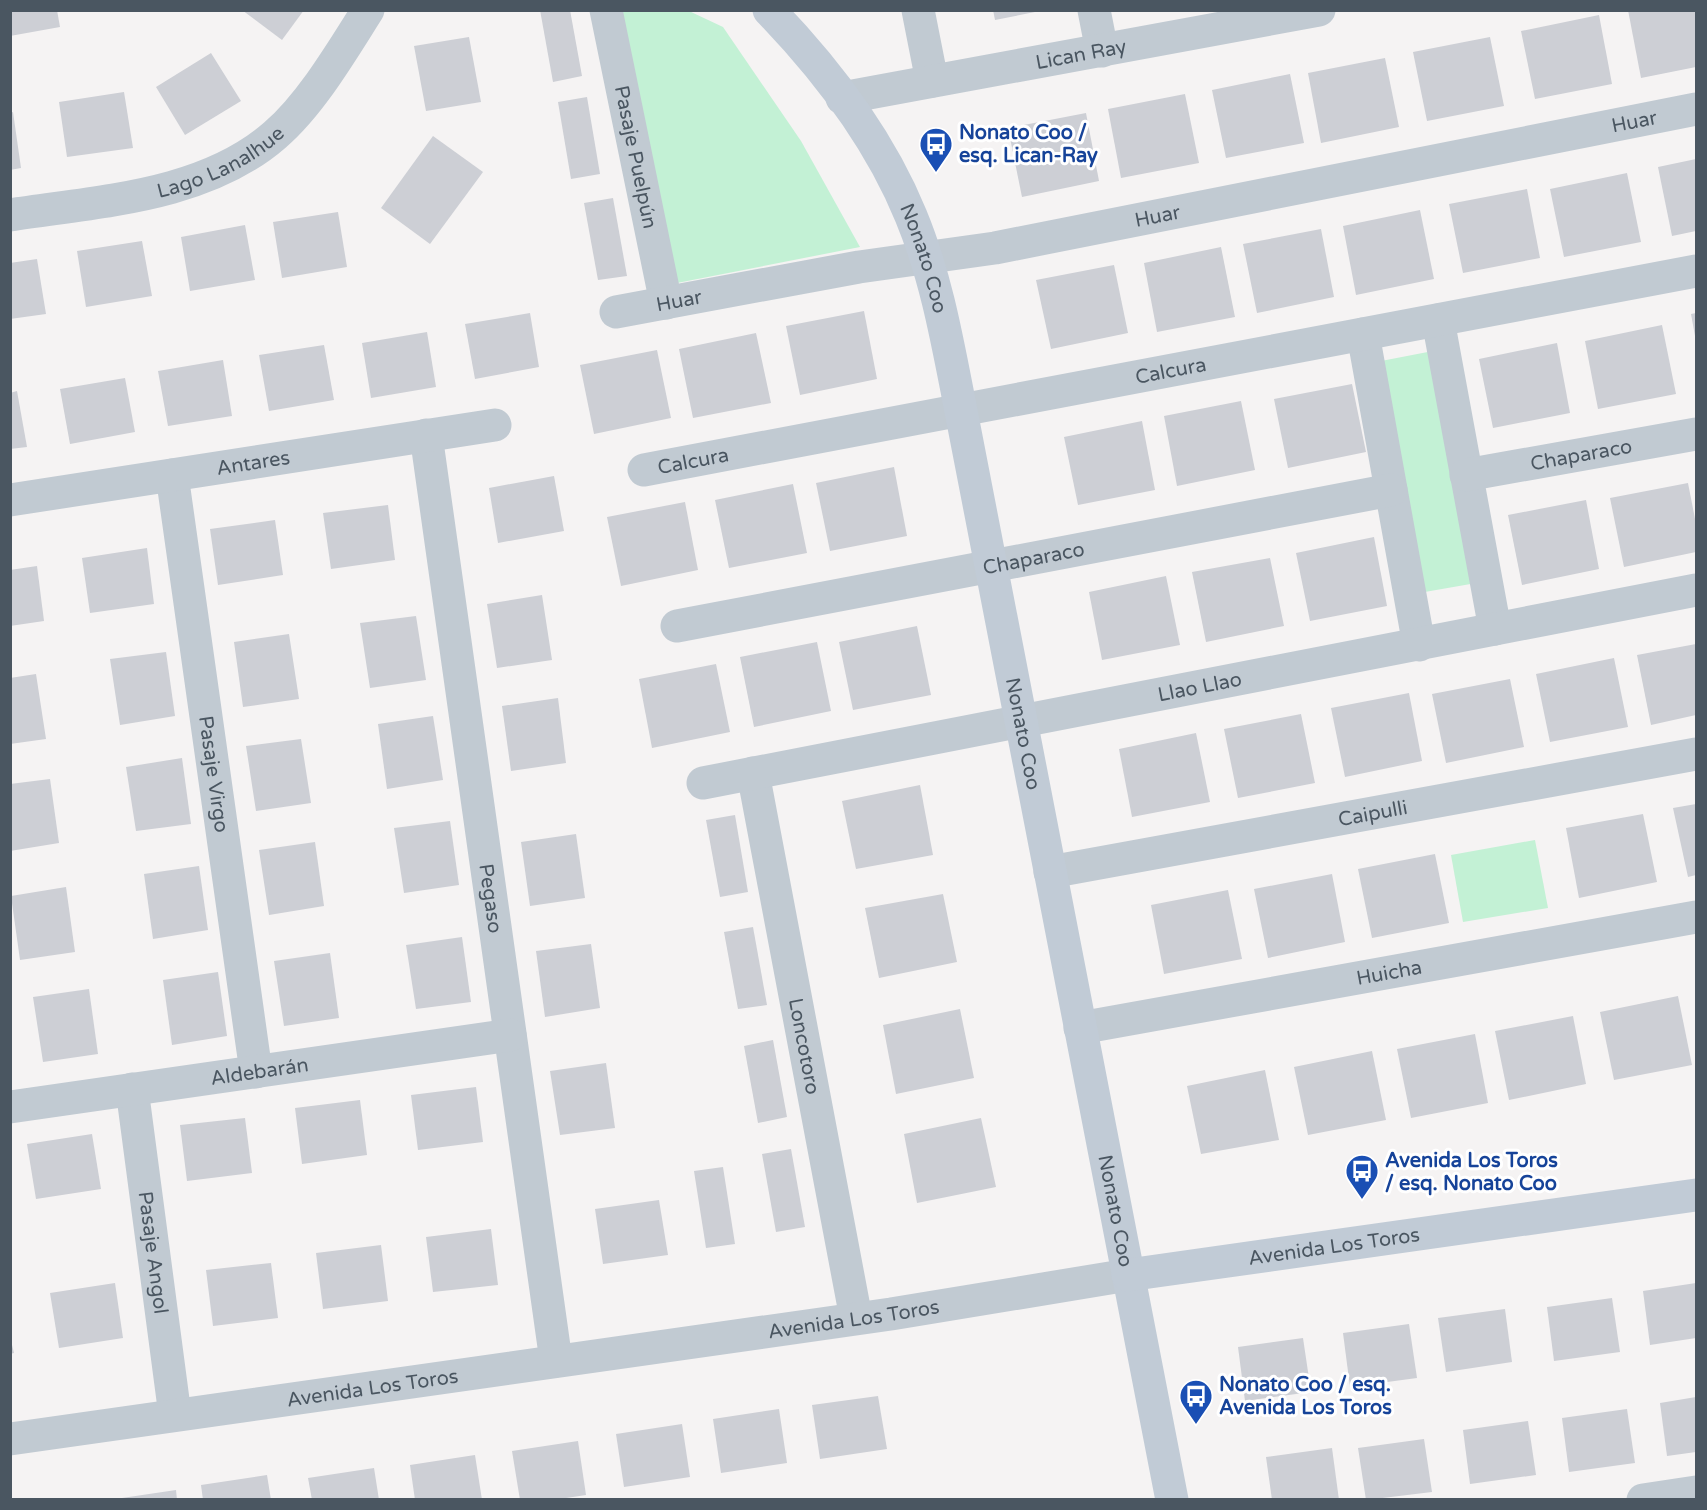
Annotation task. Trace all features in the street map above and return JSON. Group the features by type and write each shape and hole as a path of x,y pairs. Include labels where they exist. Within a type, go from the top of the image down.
{"main road":[{"name":"Nonato Coo","path":"769,10 815,62 842,98 871,140 897,184 926,257 945,326 1172,1500"},
{"name":"Avenida Los Toros","path":"1128,1275 1696,1194"}],"street":[{"name":"Lago Lanalhue","path":"10,215 163,190 208,175 252,153 276,134 297,111 368,10"},
{"name":"Pasaje Puelpún","path":"606,10 666,303"},
{"path":"918,10 932,81"},
{"path":"1094,10 1102,51"},
{"name":"Lican Ray","path":"842,98 1102,51 1251,16 1319,10"},
{"name":"Huar","path":"616,312 926,257 995,248 1696,109"},
{"name":"Calcura","path":"644,470 1696,271"},
{"path":"1438,320 1495,629"},
{"path":"1363,334 1419,645"},
{"name":"Antares","path":"10,500 495,425"},
{"name":"Chaparaco","path":"1466,475 1696,434"},
{"name":"Pegaso","path":"426,435 556,1361"},
{"name":"Pasaje Virgo","path":"172,475 256,1072"},
{"name":"Chaparaco","path":"677,626 1391,490"},
{"name":"Llao Llao","path":"703,783 1696,590"},
{"name":"Caipulli","path":"1050,872 1696,754"},
{"name":"Loncotoro","path":"753,773 856,1318"},
{"name":"Huicha","path":"1080,1028 1696,917"},
{"name":"Aldebarán","path":"10,1107 510,1035"},
{"name":"Pasaje Angol","path":"132,1089 175,1415"},
{"name":"Avenida Los Toros","path":"10,1439 856,1318 1128,1275"},
{"path":"1643,1500 1696,1492"}],"green space":[{"path":"621,11 689,11 723,27 801,141 860,247 677,283"},
{"path":"1438,350 1482,582 1419,593 1376,362"},
{"path":"1535,840 1548,908 1463,922 1451,855"}],"building":[{"path":"10,10 57,10 60,27 10,36"},
{"path":"242,10 304,10 282,40"},
{"path":"540,10 570,10 582,76 553,82"},
{"path":"993,10 1035,10 1035,12 995,20"},
{"path":"1628,10 1696,10 1696,67 1641,78"},
{"path":"1599,15 1612,84 1535,99 1521,31"},
{"path":"469,37 481,102 426,111 414,46"},
{"path":"1490,37 1504,106 1427,121 1413,52"},
{"path":"211,53 241,101 185,135 156,87"},
{"path":"1385,58 1399,127 1321,143 1308,73"},
{"path":"1290,74 1304,143 1226,158 1212,90"},
{"path":"124,92 133,148 67,157 59,102"},
{"path":"1185,94 1199,163 1121,178 1108,109"},
{"path":"587,97 600,174 571,179 558,102"},
{"path":"13,112 21,168 10,170 10,113"},
{"path":"1086,113 1099,181 1022,197 1008,128"},
{"path":"433,136 483,172 430,244 381,208"},
{"path":"1696,159 1696,231 1672,236 1658,167"},
{"path":"1627,173 1641,242 1564,257 1550,189"},
{"path":"1527,189 1540,258 1463,273 1449,204"},
{"path":"613,198 627,276 598,280 584,203"},
{"path":"1420,210 1434,279 1356,295 1343,226"},
{"path":"338,212 347,267 282,278 273,222"},
{"path":"245,225 255,280 190,291 181,237"},
{"path":"1321,229 1334,297 1257,313 1243,244"},
{"path":"142,241 152,296 86,307 77,251"},
{"path":"1221,247 1235,317 1157,332 1144,263"},
{"path":"37,259 46,314 10,319 10,263"},
{"path":"1114,265 1128,333 1051,349 1036,280"},
{"path":"864,311 877,379 800,395 786,326"},
{"path":"530,313 539,367 475,379 465,324"},
{"path":"1696,313 1696,336 1695,336 1691,314"},
{"path":"1662,325 1676,394 1598,409 1585,341"},
{"path":"427,332 436,387 371,398 362,343"},
{"path":"756,333 771,403 693,418 679,349"},
{"path":"1557,343 1570,413 1493,428 1479,359"},
{"path":"324,345 334,400 269,411 259,355"},
{"path":"657,350 671,418 594,434 580,365"},
{"path":"223,360 232,416 168,426 158,371"},
{"path":"125,378 135,432 70,444 60,389"},
{"path":"1352,384 1366,452 1288,468 1274,399"},
{"path":"17,391 27,447 10,449 10,393"},
{"path":"1241,401 1255,470 1177,486 1164,416"},
{"path":"1142,421 1155,490 1078,505 1064,437"},
{"path":"894,467 907,536 830,551 816,483"},
{"path":"554,476 564,531 498,543 489,488"},
{"path":"1688,483 1696,524 1696,552 1624,567 1610,498"},
{"path":"793,484 807,553 729,568 715,500"},
{"path":"1586,500 1599,569 1522,585 1508,515"},
{"path":"685,502 698,570 621,586 607,517"},
{"path":"388,505 395,560 331,569 323,513"},
{"path":"275,520 283,575 218,585 210,529"},
{"path":"1374,537 1387,606 1310,621 1296,553"},
{"path":"147,548 154,604 90,613 82,558"},
{"path":"1270,558 1284,626 1206,642 1192,572"},
{"path":"37,566 44,621 10,626 10,570"},
{"path":"1166,576 1180,645 1102,660 1089,592"},
{"path":"542,595 552,660 497,668 487,604"},
{"path":"416,616 426,680 370,688 360,623"},
{"path":"917,626 931,695 853,710 839,642"},
{"path":"289,634 299,699 243,707 234,642"},
{"path":"817,642 831,711 754,727 740,657"},
{"path":"1696,644 1696,715 1651,725 1637,655"},
{"path":"166,652 175,716 120,725 110,659"},
{"path":"1614,658 1628,727 1550,742 1536,674"},
{"path":"716,664 730,732 652,748 639,679"},
{"path":"36,674 46,739 10,744 10,678"},
{"path":"1510,679 1524,747 1446,763 1432,694"},
{"path":"1409,693 1422,761 1345,777 1331,708"},
{"path":"558,698 566,763 511,771 502,706"},
{"path":"1301,714 1315,783 1238,798 1224,729"},
{"path":"433,716 443,780 387,789 378,724"},
{"path":"1196,733 1210,802 1132,817 1119,749"},
{"path":"301,739 311,803 256,811 246,746"},
{"path":"182,758 191,824 136,831 126,767"},
{"path":"50,779 59,843 10,851 10,784"},
{"path":"920,785 933,855 856,869 842,801"},
{"path":"1696,804 1696,875 1688,877 1673,808"},
{"path":"1643,814 1657,882 1579,898 1566,828"},
{"path":"735,815 748,892 720,897 706,820"},
{"path":"450,821 459,885 404,893 394,828"},
{"path":"576,834 585,898 530,906 521,842"},
{"path":"315,842 324,906 269,915 259,850"},
{"path":"1435,854 1449,923 1372,938 1358,869"},
{"path":"199,866 208,930 153,939 144,874"},
{"path":"1332,874 1345,942 1268,958 1254,889"},
{"path":"66,887 75,952 20,960 11,896"},
{"path":"1228,890 1242,959 1164,974 1151,905"},
{"path":"943,894 957,962 879,978 865,908"},
{"path":"753,927 767,1005 738,1009 724,932"},
{"path":"462,937 471,1002 416,1009 406,945"},
{"path":"591,944 600,1008 545,1017 536,951"},
{"path":"330,953 339,1018 284,1026 274,961"},
{"path":"218,972 227,1036 172,1045 163,980"},
{"path":"89,989 98,1054 43,1062 33,997"},
{"path":"1678,996 1692,1065 1614,1080 1600,1012"},
{"path":"960,1009 974,1078 896,1094 883,1025"},
{"path":"1573,1016 1586,1084 1509,1100 1495,1031"},
{"path":"1475,1034 1488,1103 1411,1118 1397,1049"},
{"path":"773,1040 787,1117 758,1123 744,1046"},
{"path":"1372,1051 1386,1120 1308,1135 1294,1067"},
{"path":"606,1063 615,1128 560,1135 550,1071"},
{"path":"1265,1070 1279,1140 1201,1154 1187,1086"},
{"path":"476,1087 483,1142 418,1150 411,1095"},
{"path":"360,1100 367,1155 302,1164 295,1108"},
{"path":"245,1118 252,1173 187,1181 180,1125"},
{"path":"981,1118 996,1187 917,1203 904,1134"},
{"path":"92,1134 101,1189 36,1199 27,1144"},
{"path":"791,1149 805,1227 776,1232 762,1154"},
{"path":"723,1167 735,1244 706,1248 694,1171"},
{"path":"659,1200 668,1255 603,1264 595,1209"},
{"path":"491,1229 498,1285 433,1292 426,1237"},
{"path":"381,1245 388,1301 323,1309 316,1253"},
{"path":"271,1263 278,1318 213,1326 206,1270"},
{"path":"115,1283 123,1338 59,1348 50,1293"},
{"path":"1696,1283 1696,1338 1650,1345 1643,1291"},
{"path":"1612,1298 1620,1352 1554,1361 1547,1307"},
{"path":"1505,1309 1512,1362 1446,1372 1438,1318"},
{"path":"1409,1324 1417,1378 1350,1387 1343,1333"},
{"path":"10,1337 14,1353 10,1354"},
{"path":"1303,1338 1311,1392 1245,1401 1238,1347"},
{"path":"878,1396 887,1449 820,1459 812,1405"},
{"path":"1696,1397 1696,1452 1667,1456 1660,1403"},
{"path":"779,1409 787,1463 721,1473 713,1419"},
{"path":"1627,1409 1635,1463 1569,1472 1562,1418"},
{"path":"1528,1421 1536,1475 1470,1484 1463,1430"},
{"path":"682,1424 690,1477 624,1487 616,1434"},
{"path":"1424,1439 1432,1492 1366,1500 1358,1448"},
{"path":"578,1441 586,1495 553,1500 520,1500 512,1451"},
{"path":"1332,1448 1339,1500 1272,1500 1266,1457"},
{"path":"475,1455 482,1500 415,1500 410,1465"},
{"path":"374,1468 379,1500 312,1500 308,1478"},
{"path":"267,1475 271,1500 203,1500 201,1485"},
{"path":"176,1490 177,1500 122,1500 122,1498"}],"place":[{"name":"Nonato Coo / esq. Lican-Ray","path":"936,173"},
{"name":"Avenida Los Toros / esq. Nonato Coo","path":"1362,1200"},
{"name":"Nonato Coo / esq. Avenida Los Toros","path":"1196,1425"}]}
